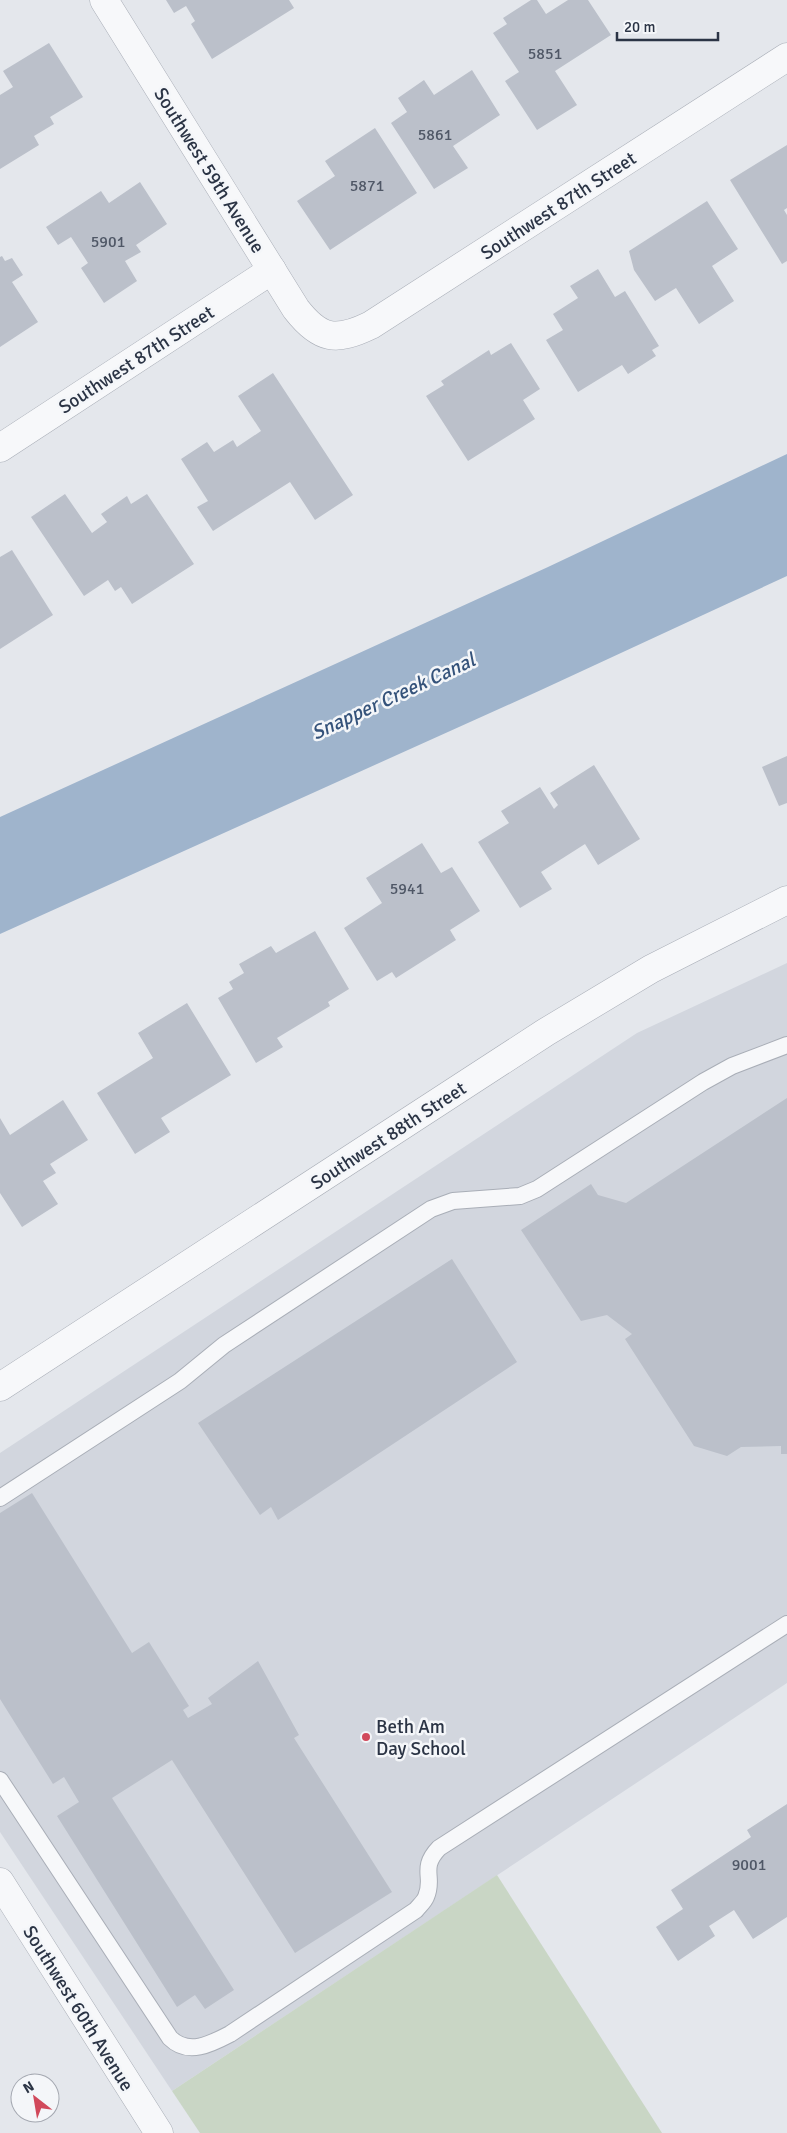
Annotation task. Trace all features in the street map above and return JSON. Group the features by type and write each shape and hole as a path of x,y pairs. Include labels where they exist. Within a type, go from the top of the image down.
{"street":[{"name":"Southwest 59th Avenue","path":"104,0 272,270 306,322 323,335"},
{"name":"Southwest 87th Street","path":"323,335 334,337 348,335 371,326 787,57"},
{"name":"Southwest 87th Street","path":"0,448 272,270"},
{"name":"Southwest 88th Street","path":"0,1387 554,1027 651,969 787,900"},
{"name":"Southwest 60th Avenue","path":"0,1882 159,2133"}],"lane":[{"path":"0,1498 180,1381 224,1345 431,1209 453,1202 520,1196 537,1188 703,1082 732,1066 787,1045"},
{"path":"0,1780 170,2038 180,2046 203,2046 230,2034 416,1910 426,1899 429,1886 427,1869 432,1856 440,1848 787,1624"}],"shaded area":[{"path":"787,963 787,1683 172,2091 0,1832 0,1453 637,1033"}],"green space":[{"path":"497,1875 662,2133 200,2133 172,2091"}],"water":[{"name":"Snapper Creek Canal","path":"787,454 787,576 541,690 0,934 0,817 548,567"}],"building":[{"path":"166,0 289,0 294,8 212,59 191,24 195,21 186,6 174,13"},
{"path":"531,0 537,0 546,14 568,0 588,0 611,35 555,71 577,105 537,130 505,81 519,72 493,33 507,24 503,18"},
{"path":"49,43 83,97 50,117 54,124 34,136 39,145 0,169 0,95 13,87 3,71"},
{"path":"472,70 500,115 453,146 468,168 434,189 391,123 407,112 398,98 424,80 434,95"},
{"path":"375,128 417,193 330,250 297,201 335,176 325,161"},
{"path":"787,145 787,208 784,210 787,215 787,261 782,264 730,180"},
{"path":"140,182 167,224 136,245 141,252 125,261 137,281 104,303 81,268 88,263 71,237 58,245 46,227 101,191 109,203"},
{"path":"707,201 738,249 712,266 734,301 699,324 676,288 655,301 634,270 629,251"},
{"path":"2,256 5,261 12,258 23,275 12,282 38,322 0,347 0,257"},
{"path":"598,269 615,297 625,291 659,346 652,350 656,356 628,374 622,365 578,392 546,340 563,330 553,314 578,298 570,286"},
{"path":"511,343 540,389 523,400 535,419 468,461 426,396 444,385 441,381 489,350 491,355"},
{"path":"273,373 353,495 315,520 290,482 213,531 197,507 208,501 181,459 207,442 214,452 233,440 237,447 261,431 238,396"},
{"path":"65,494 92,533 107,522 101,514 127,496 131,504 147,494 194,564 132,604 121,587 115,591 108,580 84,596 31,517"},
{"path":"12,550 53,615 0,649 0,557"},
{"path":"787,756 787,803 779,806 762,767"},
{"path":"594,765 640,839 598,865 585,844 541,872 552,889 520,908 478,842 509,823 501,811 540,787 554,809 558,805 550,793"},
{"path":"422,843 441,873 452,867 480,911 450,930 456,940 396,978 392,972 377,981 344,928 382,903 366,878"},
{"path":"315,931 349,989 328,1002 330,1006 277,1038 283,1047 256,1063 218,998 233,989 229,982 244,973 239,964 271,946 276,953"},
{"path":"187,1003 231,1075 161,1118 170,1132 135,1154 97,1093 153,1058 138,1033"},
{"path":"787,1098 787,1454 781,1454 781,1446 741,1447 727,1456 694,1446 625,1339 632,1334 607,1315 581,1321 521,1230 591,1184 598,1195 626,1203"},
{"path":"63,1100 88,1140 50,1164 56,1173 43,1181 58,1204 22,1227 0,1193 0,1118 10,1135"},
{"path":"452,1259 517,1362 278,1520 271,1507 260,1515 198,1423"},
{"path":"32,1493 132,1653 149,1642 189,1706 183,1710 188,1718 212,1704 208,1698 258,1661 299,1735 294,1738 392,1892 295,1953 172,1760 112,1798 234,1990 205,2009 195,1995 177,2007 57,1816 79,1802 64,1777 53,1784 0,1699 0,1513"},
{"path":"787,1804 787,1917 753,1939 734,1910 709,1926 715,1936 678,1961 656,1927 683,1909 671,1890 751,1837 747,1830"}],"place":[{"name":"Beth Am Day School","path":"366,1737"}]}
